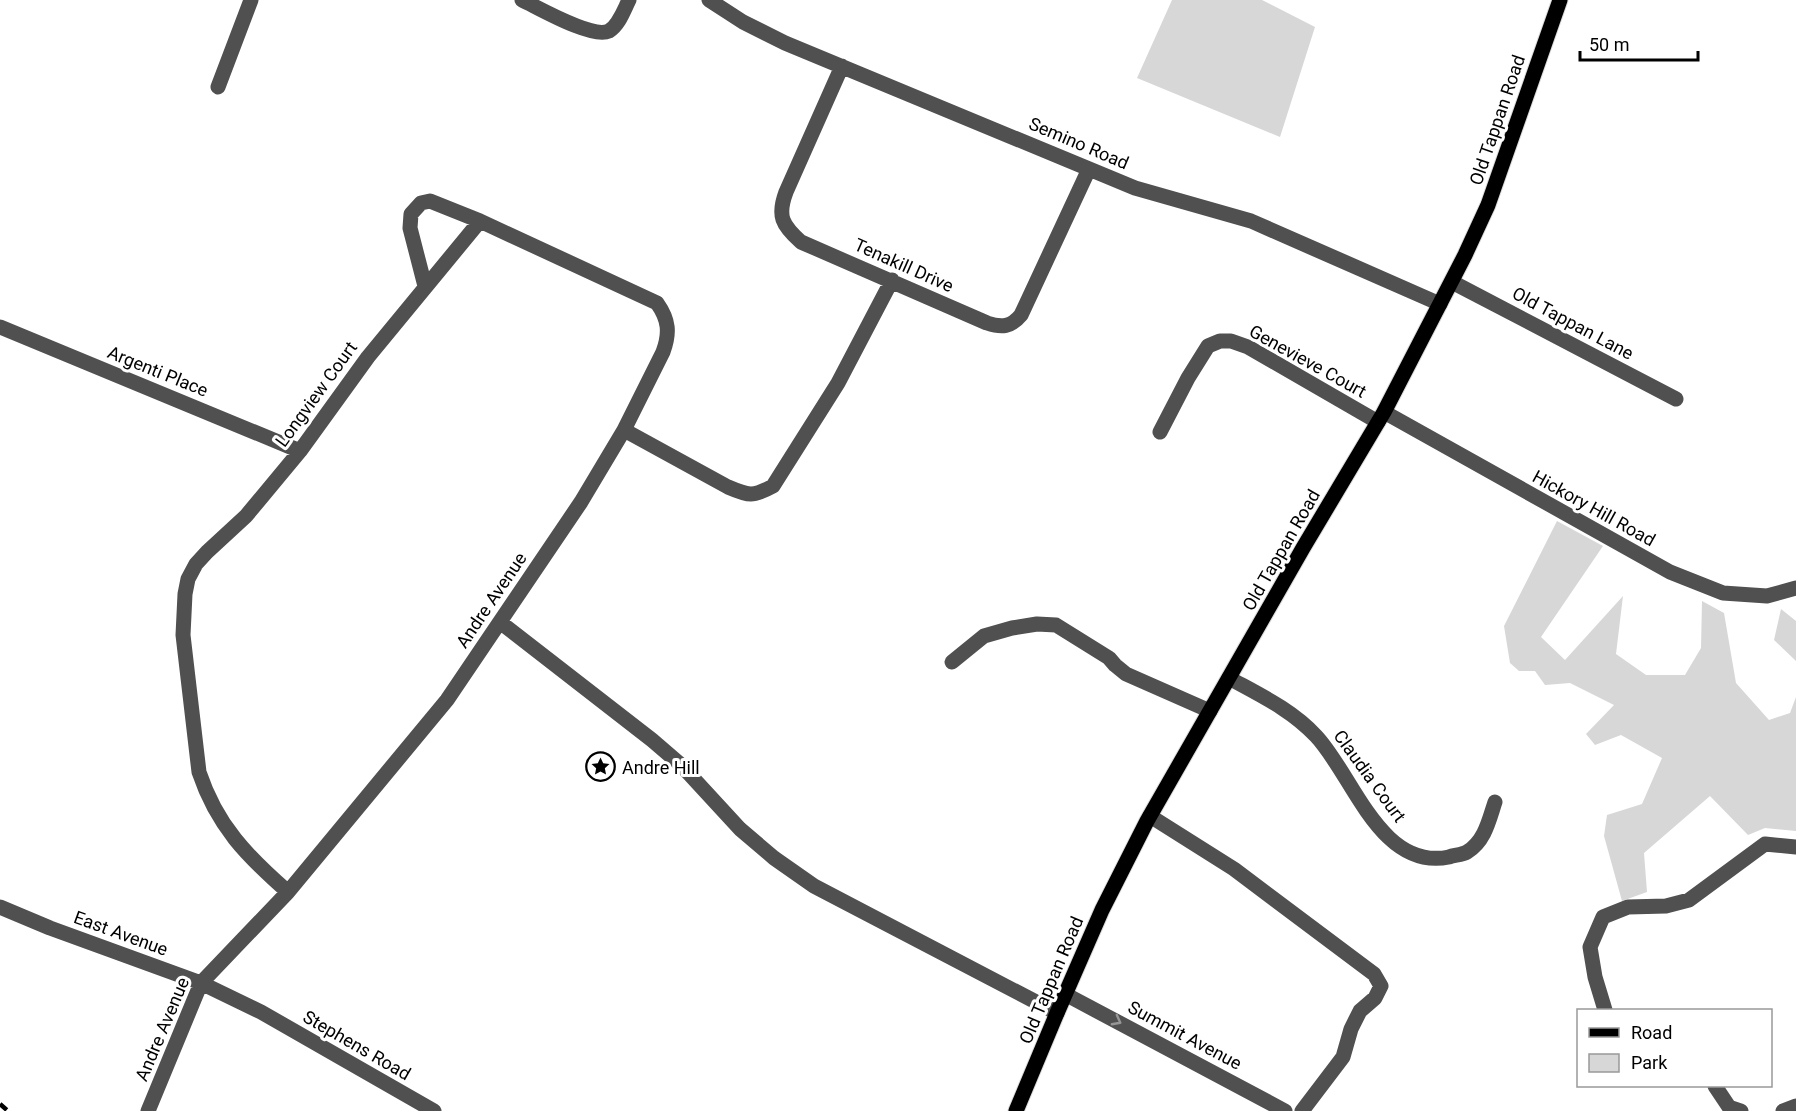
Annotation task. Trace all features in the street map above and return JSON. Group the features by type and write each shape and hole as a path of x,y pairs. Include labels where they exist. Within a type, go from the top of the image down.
{"main road":[{"name":"Old Tappan Road","path":"1016,1111 1102,910 1150,816 1303,548 1381,417 1452,282 1488,205 1560,0"}],"street":[{"path":"218,87 251,0"},
{"path":"522,0 593,32 608,32 617,24 629,0"},
{"name":"Semino Road","path":"709,0 743,22 785,43 1135,188 1251,221 1440,304"},
{"name":"Tenakill Drive","path":"842,66 780,207 783,221 790,232 801,242 987,323 1000,327 1013,324 1022,315 1089,169"},
{"path":"424,286 410,228 411,214 421,203 430,201 480,220 657,303 665,315 668,339 624,430 728,487 742,493 758,495 772,486 832,393 892,280"},
{"name":"Longview Court","path":"288,892 253,861 233,838 206,793 199,772 183,635 183,613 188,579 196,564 246,516 300,451 368,357 480,220"},
{"name":"Old Tappan Lane","path":"1452,282 1676,399"},
{"name":"Argenti Place","path":"0,327 300,451"},
{"name":"Genevieve Court","path":"1160,432 1188,378 1208,346 1220,341 1231,341 1248,347 1381,417"},
{"name":"Hickory Hill Road","path":"1381,417 1670,572 1723,594 1767,596 1796,588"},
{"name":"Andre Avenue","path":"148,1111 201,983 288,892 447,700 581,502 624,430"},
{"path":"500,622 652,740 681,765 740,829 782,864 814,886 1057,1013"},
{"path":"952,662 984,636 1037,624 1056,625 1109,658 1126,674 1210,711"},
{"name":"Claudia Court","path":"1229,678 1290,712 1317,737 1382,832 1407,851 1436,859 1466,853 1486,832 1495,802"},
{"path":"1150,816 1234,869 1374,974 1381,986 1375,998 1360,1011 1351,1029 1343,1057 1302,1111"},
{"path":"1604,1009 1595,977 1590,947 1603,917 1628,907 1666,906 1689,900 1765,844 1796,847"},
{"name":"East Avenue","path":"0,907 50,928 201,983 261,1012"},
{"name":"Summit Avenue","path":"1065,994 1285,1111"},
{"name":"Stephens Road","path":"261,1012 434,1111"},
{"path":"1716,1087 1729,1107 1741,1111"},
{"path":"1783,1111 1796,1106"}],"green space":[{"path":"1172,0 1262,0 1315,27 1280,137 1137,78"},
{"path":"1557,521 1603,546 1541,637 1565,660 1623,596 1616,654 1646,675 1685,675 1701,648 1702,601 1724,613 1736,683 1769,720 1790,713 1796,697 1796,831 1765,828 1748,835 1710,796 1644,853 1647,892 1622,901 1604,836 1607,815 1642,804 1662,758 1621,735 1595,745 1586,734 1614,705 1570,683 1545,685 1535,671 1519,671 1510,663 1504,626"},
{"path":"1781,609 1796,621 1796,661 1774,640"}],"railway":[{"path":"0,1104 8,1111"}],"place":[{"name":"Andre Hill","path":"601,767"}]}
